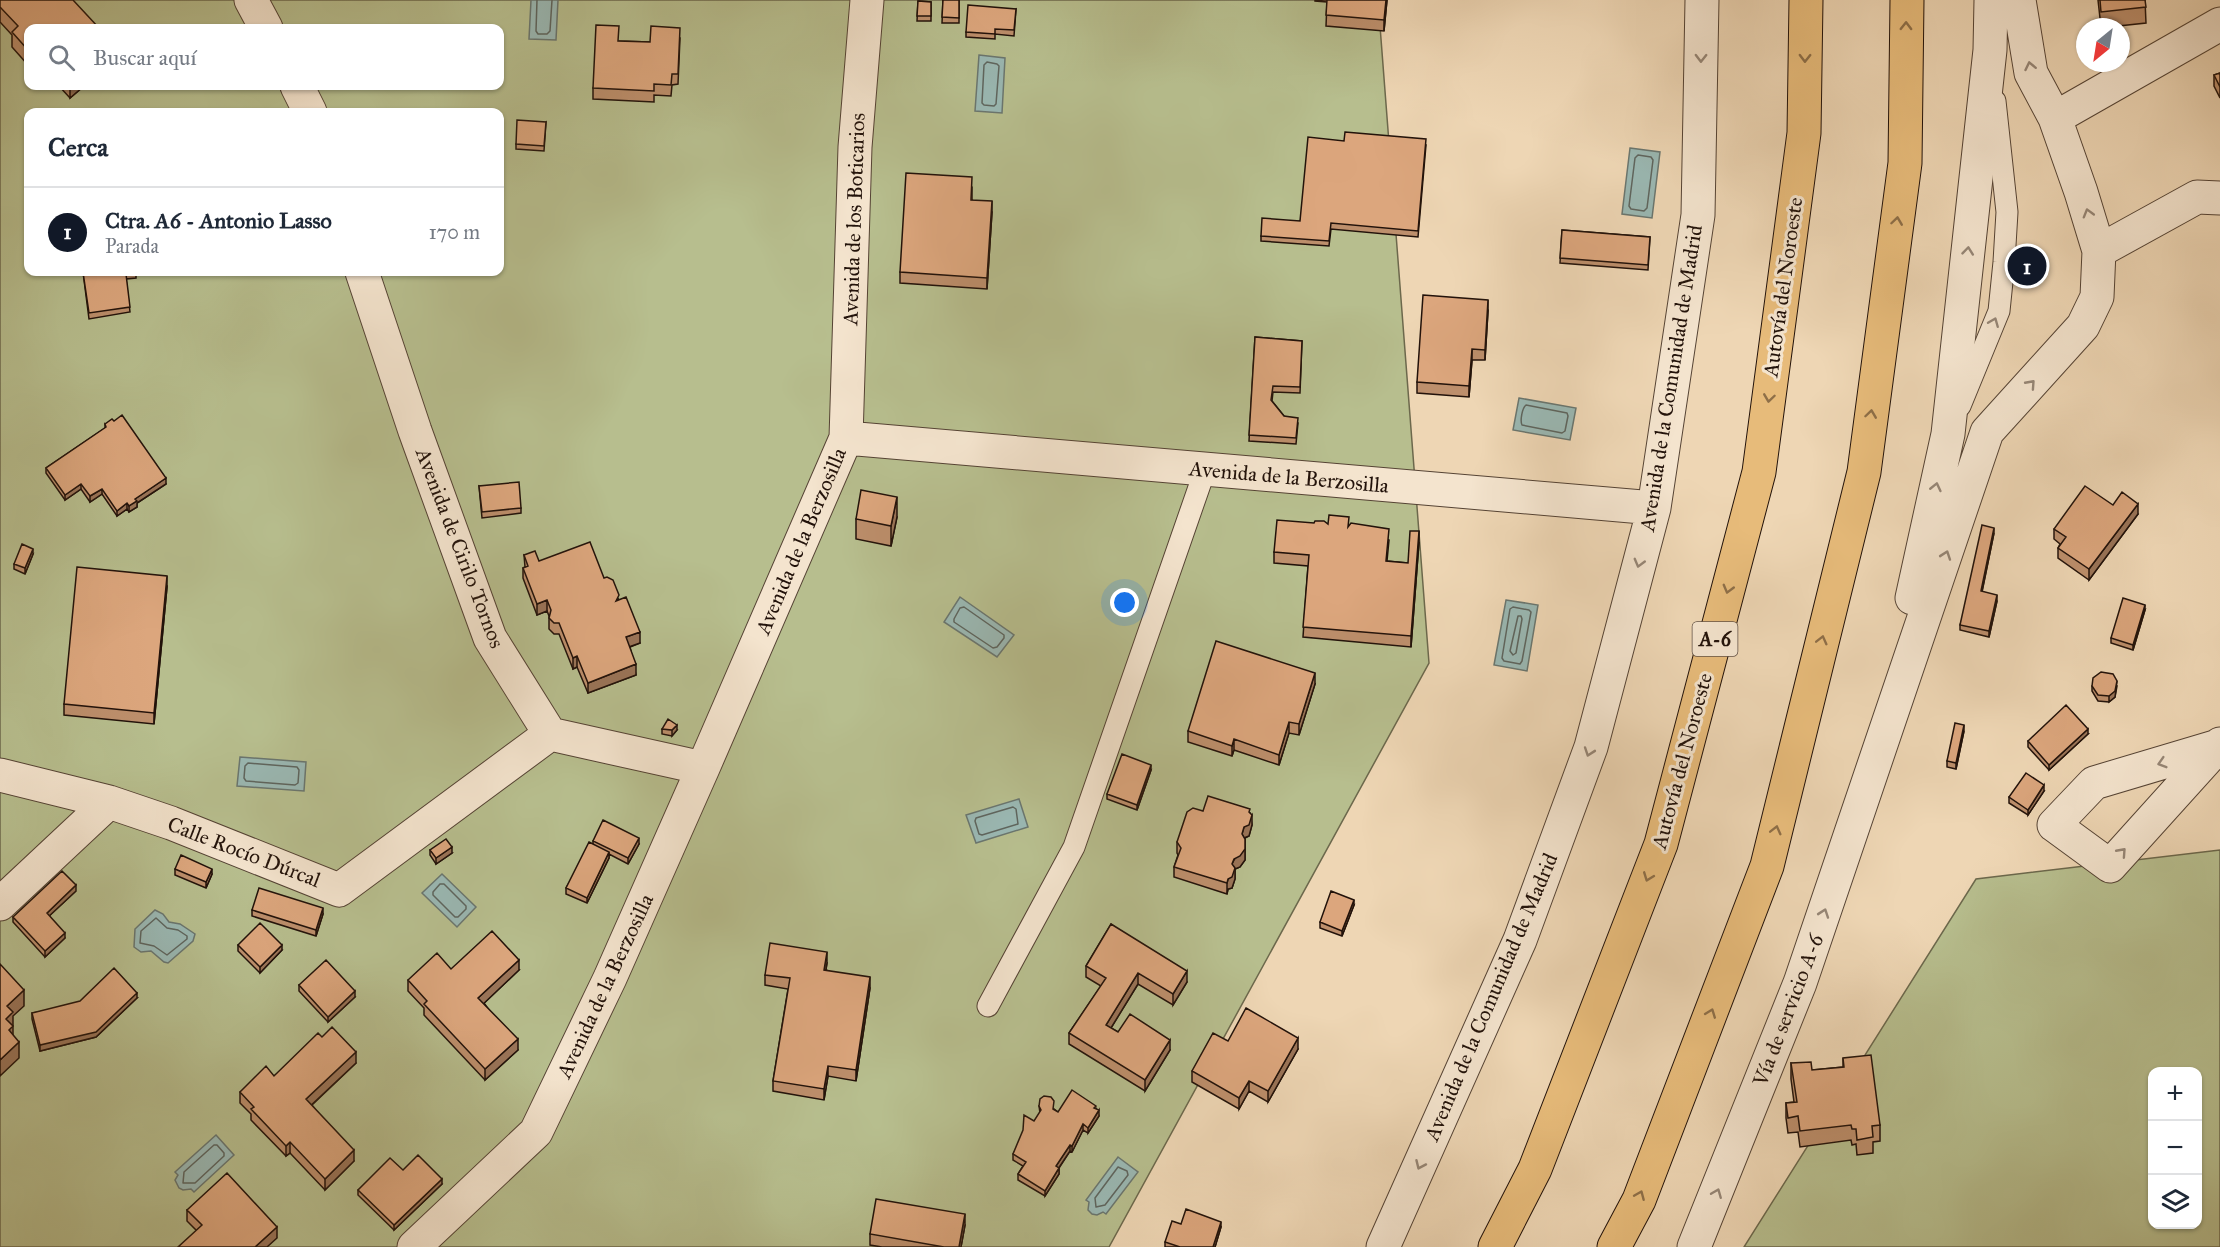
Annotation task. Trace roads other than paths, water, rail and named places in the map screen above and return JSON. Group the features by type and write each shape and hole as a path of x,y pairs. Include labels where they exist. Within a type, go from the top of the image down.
{"highway":[{"name":"Autovía del Noroeste","path":"1495,1247 1535,1168 1661,844 1759,472 1804,133 1806,0"},
{"path":"1614,1247 1639,1200 1767,866 1864,472 1905,163 1907,0"}],"street":[{"path":"251,0 264,24"},
{"name":"Avenida de los Boticarios","path":"846,438 855,147 867,0"},
{"name":"Avenida de la Comunidad de Madrid","path":"1383,1247 1520,940 1587,758 1654,508 1698,215 1702,0"},
{"path":"1874,770 1948,434 1990,50 1990,0"},
{"path":"1874,770 1987,432 2083,326 2097,297 2099,251 2055,118 2031,73 2019,0"},
{"path":"2055,118 2220,24"},
{"path":"299,90 308,108"},
{"path":"2099,251 2197,197 2220,198"},
{"name":"Avenida de Cirilo Tornos","path":"363,276 415,431 490,638 550,734"},
{"name":"Avenida de la Berzosilla","path":"414,1247 536,1132 610,978 846,438 1654,508"},
{"path":"550,734 703,768"},
{"name":"Calle Rocío Dúrcal","path":"0,775 109,802 171,823 339,890 550,734"},
{"path":"2219,745 2110,866 2054,825 2094,783 2219,745"},
{"name":"Vía de servicio A-6","path":"1694,1247 1800,983 1874,770"},
{"path":"0,904 109,802"}],"lane":[{"path":"988,1006 1074,847 1205,470"}],"water":[{"path":"531,0 558,0 556,40 529,39"},
{"path":"979,55 1005,58 1002,113 975,111"},
{"path":"1630,148 1660,152 1652,218 1622,214"},
{"path":"1519,398 1576,408 1570,440 1513,430"},
{"path":"960,597 1014,635 997,657 944,622"},
{"path":"1506,600 1538,605 1527,671 1494,665"},
{"path":"240,757 306,762 304,791 237,786"},
{"path":"1019,799 1028,827 976,843 966,815"},
{"path":"442,874 476,907 457,927 422,893"},
{"path":"155,910 163,914 169,922 180,924 195,934 193,941 168,963 151,951 141,952 134,947 135,929"},
{"path":"216,1135 234,1155 194,1192 191,1189 179,1188 175,1180 178,1175 175,1172"},
{"path":"1118,1157 1138,1172 1106,1214 1103,1212 1097,1215 1092,1214 1088,1210 1089,1202 1086,1200"}],"place":[{"name":"Ctra. A6 - Antonio Lasso","path":"2027,266"}]}
